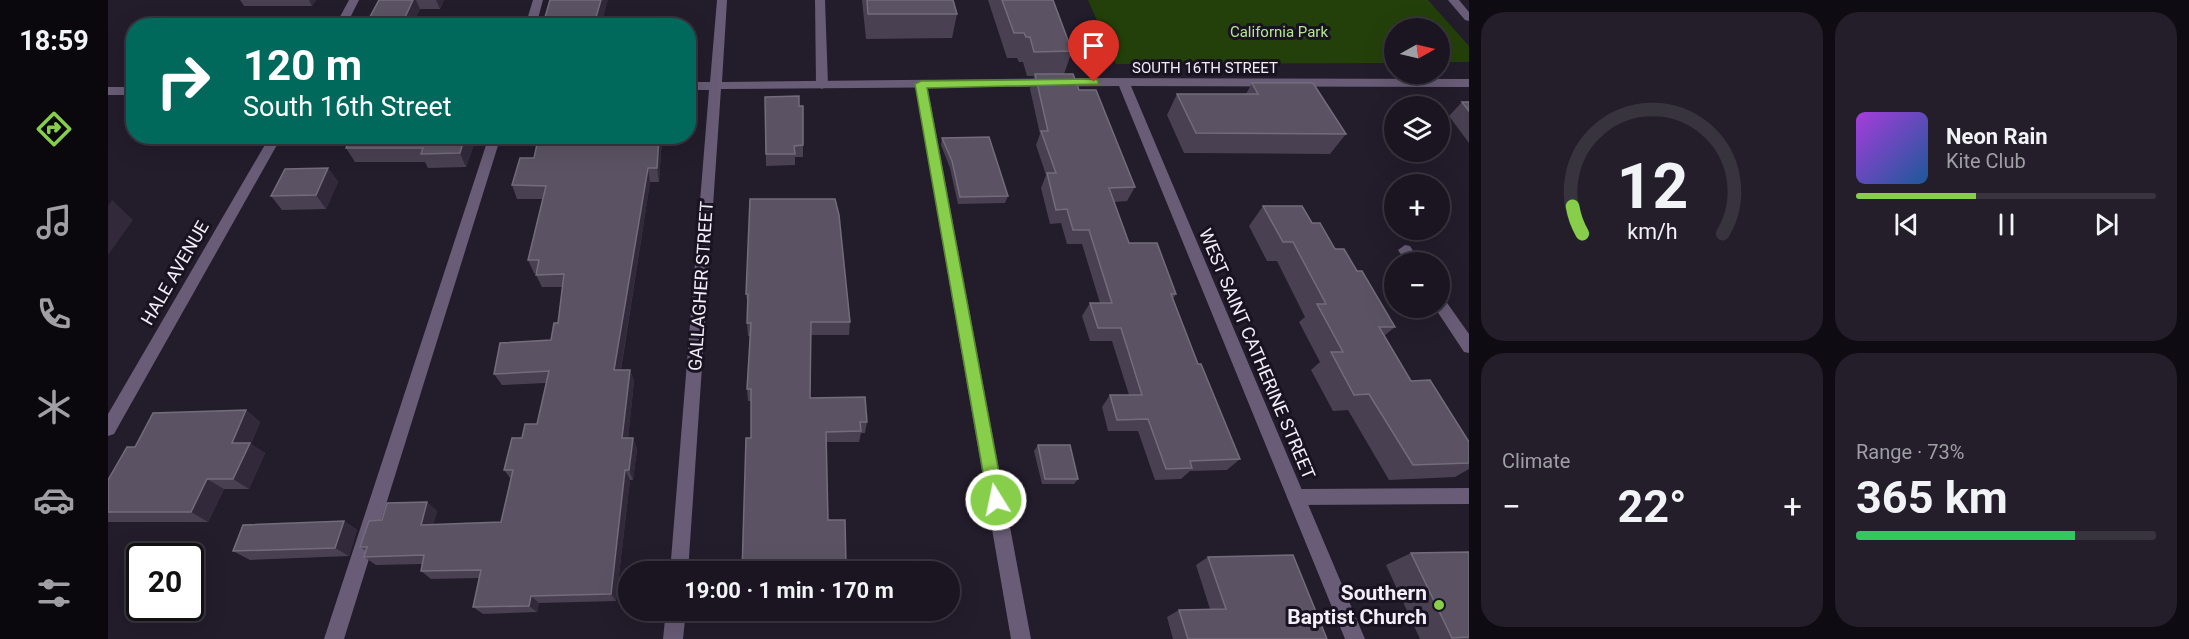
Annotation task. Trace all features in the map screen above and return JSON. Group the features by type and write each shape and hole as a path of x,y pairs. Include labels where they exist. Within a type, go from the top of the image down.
{"street":[{"path":"344,18 354,0"},
{"path":"532,18 538,0"},
{"name":"GALLAGHER STREET","path":"680,561 722,0"},
{"path":"820,0 822,85"},
{"path":"1452,0 1469,18"},
{"name":"WEST SAINT CATHERINE STREET","path":"1124,83 1355,639"},
{"name":"SOUTH 16TH STREET","path":"696,86 1469,83"},
{"path":"921,84 1021,639"},
{"path":"108,91 126,91"},
{"name":"HALE AVENUE","path":"108,429 271,144"},
{"path":"334,639 492,144"},
{"path":"1450,318 1469,347"},
{"path":"1296,497 1469,496"},
{"path":"673,639 675,621"}],"green space":[{"name":"California Park","path":"1088,0 1428,0 1444,18 1384,18 1384,63 1116,64"},
{"name":"California Park","path":"1450,25 1469,46 1469,62 1450,62"}],"building":[{"path":"379,0 413,0 405,18 369,18"},
{"path":"550,0 601,0 596,18 545,18"},
{"path":"867,0 953,0 957,14 868,14"},
{"path":"1002,0 1053,0 1072,51 1034,52 1030,37 1026,37 1024,33 1014,33"},
{"path":"1035,74 1073,74 1079,90 1096,90 1135,187 1109,188 1129,243 1157,243 1176,294 1171,294 1198,364 1201,364 1240,459 1190,461 1192,468 1166,469 1148,419 1117,420 1110,395 1142,395 1121,328 1098,328 1090,303 1112,303 1089,230 1073,230 1067,209 1056,210 1047,173 1056,173 1041,131 1048,131"},
{"path":"1252,83 1313,83 1346,134 1196,133 1177,94 1258,94"},
{"path":"799,96 799,106 803,106 803,145 794,146 795,154 766,154 765,97"},
{"path":"1462,102 1469,102 1469,111"},
{"path":"989,137 1008,196 960,197 952,161 942,138"},
{"path":"348,144 463,144 460,153 421,154 423,148 346,148"},
{"path":"537,144 658,144 657,168 648,168 614,370 630,370 622,438 633,438 629,470 625,470 611,594 531,596 529,606 473,607 481,570 421,571 424,555 364,557 367,547 360,547 369,521 382,520 387,503 427,502 421,525 501,522 513,470 504,470 512,438 522,438 525,424 537,424 549,371 494,374 500,343 551,340 554,323 558,323 564,274 536,275 539,260 528,260 546,186 512,185 520,158 534,158"},
{"path":"328,168 316,195 271,196 285,169"},
{"path":"750,199 835,199 839,215 850,322 811,322 810,398 865,397 867,422 860,422 861,431 826,432 828,520 845,520 846,561 742,561 746,438 751,438 751,389 747,389 751,323 747,323 748,294 746,294"},
{"path":"1263,206 1302,206 1312,223 1320,223 1335,249 1344,249 1357,271 1362,271 1384,308 1384,318 1390,318 1395,327 1379,327 1411,381 1430,380 1469,442 1469,463 1413,465 1369,394 1354,395 1331,352 1343,352 1317,304 1326,304 1293,242 1283,242"},
{"path":"246,410 232,443 250,443 233,479 207,479 191,512 108,512 108,480 127,447 135,447 153,413"},
{"path":"1038,445 1070,445 1078,479 1045,479"},
{"path":"344,521 335,548 233,551 243,525"},
{"path":"1469,552 1469,637 1452,638 1411,553"},
{"path":"1293,555 1327,639 1188,639 1179,610 1226,609 1208,557"}],"place":[{"name":"Southern Baptist Church","path":"1439,605"}],"route":[{"path":"996,500 921,84 1094,82"}]}
